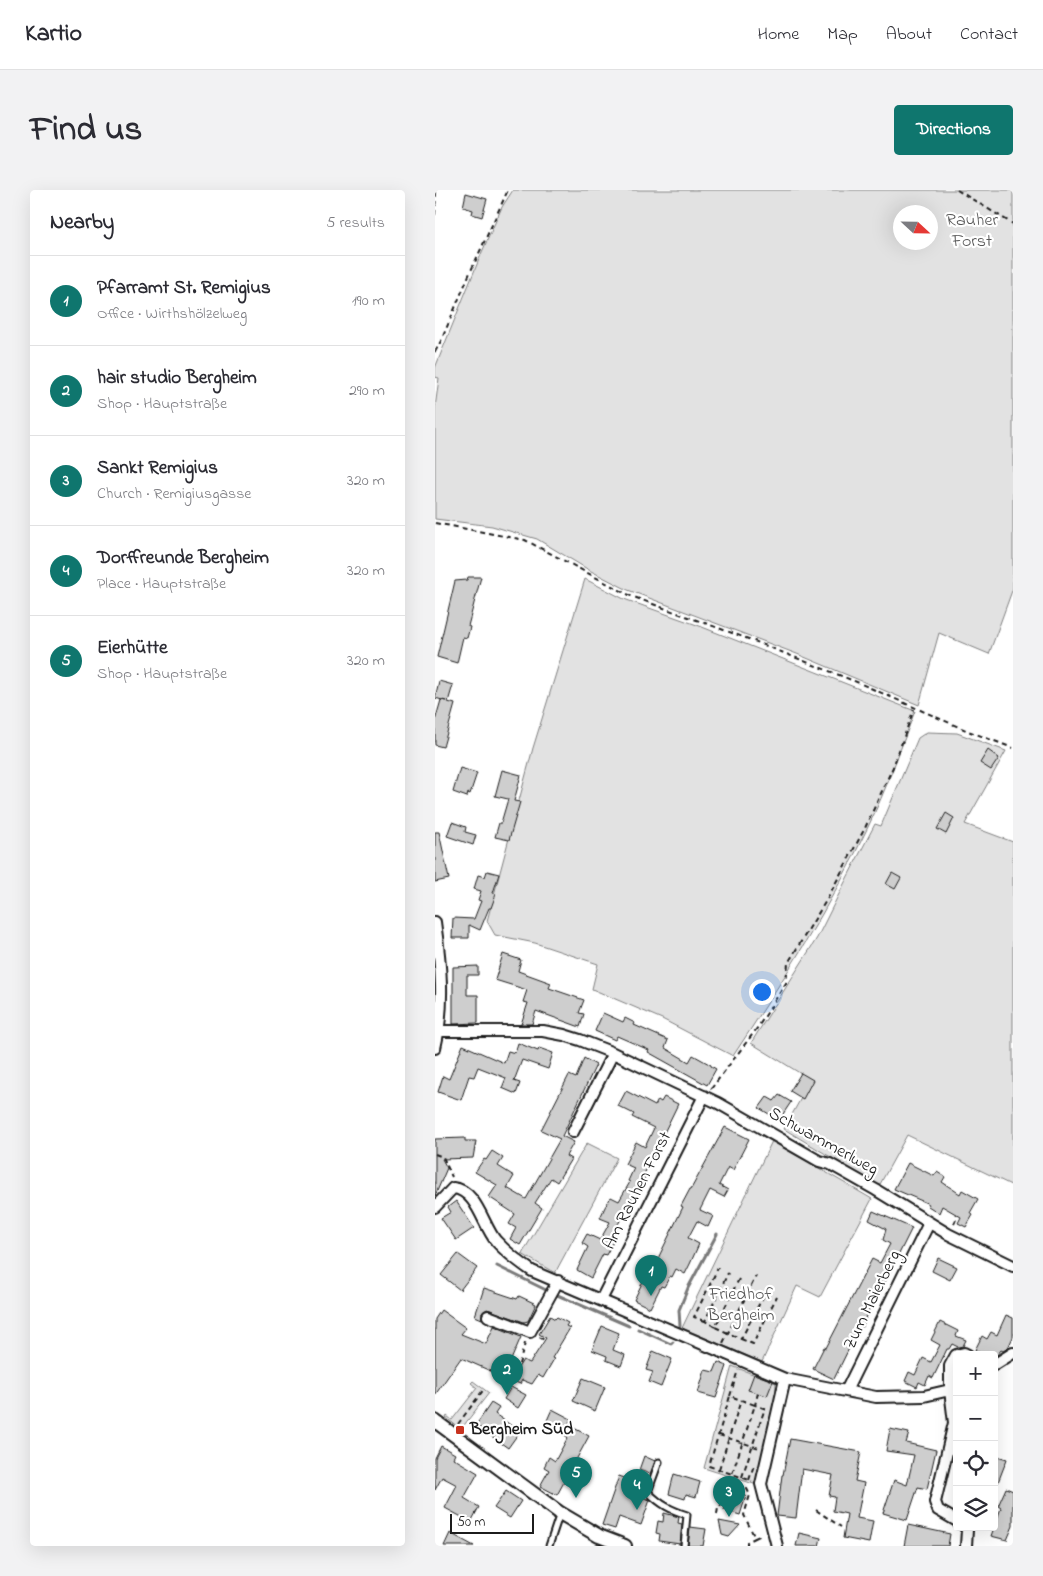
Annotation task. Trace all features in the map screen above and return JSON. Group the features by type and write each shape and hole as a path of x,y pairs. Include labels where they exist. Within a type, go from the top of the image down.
{"street":[{"path":"435,922 439,950 441,991 439,1031 435,1048"},
{"name":"Schwammerlweg","path":"439,1031 543,1031 564,1035 613,1053 719,1102 819,1161 830,1164 876,1190 929,1223 1013,1266"},
{"path":"573,1132 613,1053"},
{"name":"Am Rauhen Forst","path":"601,1300 704,1096"},
{"path":"435,1206 456,1188 470,1196 495,1240 515,1259 532,1271 785,1379 876,1397 924,1396 953,1388 950,1366 953,1359"},
{"name":"Zum Maierberg","path":"846,1391 929,1223"},
{"path":"488,1316 530,1332 558,1281"},
{"path":"998,1362 1013,1353"},
{"path":"777,1546 761,1484 785,1379"},
{"path":"953,1396 954,1423 935,1502 938,1510 953,1519"},
{"path":"435,1421 560,1513 599,1536 625,1546"},
{"path":"966,1546 967,1531"}],"lane":[{"path":"659,1462 648,1492 660,1504 687,1515 684,1546"},
{"path":"549,1546 560,1513"}],"path":[{"path":"435,215 436,190"},
{"path":"435,352 508,190"},
{"path":"957,190 1013,224"},
{"path":"435,523 525,540 631,596 754,641 1013,748"},
{"path":"704,1096 758,1027 786,983 788,962 827,898 865,828 893,767 915,708"},
{"path":"435,1154 443,1158 456,1188"},
{"path":"718,1268 694,1317 727,1333 753,1344 777,1296"},
{"path":"705,1321 728,1273"},
{"path":"719,1352 756,1276"},
{"path":"715,1327 739,1279"},
{"path":"741,1339 766,1291"},
{"path":"510,1380 519,1364 530,1332"},
{"path":"741,1361 709,1466 753,1481"},
{"path":"451,1434 484,1390"},
{"path":"717,1514 718,1508 723,1503 758,1393"},
{"path":"730,1396 771,1410"},
{"path":"719,1470 741,1400"},
{"path":"742,1477 766,1409"},
{"path":"719,1435 759,1448"},
{"path":"749,1480 754,1464"},
{"path":"729,1483 747,1489 750,1495 744,1515 755,1538"},
{"path":"816,1510 841,1527"},
{"path":"747,1546 747,1542 760,1535"}],"green space":[{"name":"Rauher Forst","path":"513,190 1013,190 1013,588 989,654 939,633 919,705 797,654 628,590 589,570 537,539 492,526 435,519 435,408 439,378 435,377 435,368 502,207"},
{"path":"585,579 624,599 697,625 915,711 881,799 838,886 805,944 733,1056 662,1019 592,989 598,964 535,943 495,935 487,921 533,748"},
{"path":"927,732 957,733 1006,751 965,824 1013,842 1013,1186 907,1135 879,1186 784,1129 811,1080 751,1043 817,938 875,824 881,826 918,738"},
{"path":"772,1141 872,1199 820,1297 797,1286 762,1362 682,1328"},
{"path":"587,1143 617,1158 555,1273 522,1254"},
{"name":"Friedhof Bergheim","path":"732,1366 776,1383 775,1407 757,1485 704,1468"},
{"path":"473,1381 489,1393 461,1429 446,1418 447,1416 452,1420 477,1388 471,1383"}],"building":[{"path":"466,193 487,199 482,217 472,214 473,210 463,207"},
{"path":"468,577 481,577 468,626 470,627 467,638 463,637 457,663 437,657 455,581 467,580"},
{"path":"439,681 453,685 448,702 455,704 443,747 435,745 435,721 441,700 446,701 435,698"},
{"path":"988,750 999,758 991,770 980,763"},
{"path":"460,768 477,773 470,794 468,793 467,797 453,792"},
{"path":"502,770 521,775 514,801 520,802 509,840 495,837 508,799 495,796"},
{"path":"946,813 954,818 946,834 937,829"},
{"path":"452,822 466,827 465,832 476,835 473,845 447,836"},
{"path":"435,832 439,832 449,879 435,882"},
{"path":"487,871 499,874 493,893 496,894 480,930 469,925 469,938 452,938 453,918 474,919 481,901 478,900 481,891 474,889 478,875 485,877"},
{"path":"892,873 901,878 895,889 886,884"},
{"path":"503,954 521,960 518,971 551,983 549,988 584,1000 579,1013 584,1014 580,1027 536,1011 532,1024 521,1024 528,1003 523,1002 527,990 495,980"},
{"path":"478,966 478,975 467,975 467,995 478,995 478,1023 453,1024 453,967"},
{"path":"603,1013 623,1022 625,1018 635,1023 634,1025 668,1040 665,1048 689,1062 693,1055 711,1065 716,1069 707,1085 648,1052 649,1050 617,1036 615,1040 595,1031"},
{"path":"518,1043 538,1051 539,1048 553,1053 548,1069 522,1060 514,1081 520,1083 516,1094 502,1088 506,1078 478,1067 474,1077 469,1076 461,1100 438,1092 443,1076 449,1079 463,1045 504,1063 508,1051 515,1053"},
{"path":"584,1058 596,1065 562,1136 574,1142 566,1156 571,1159 557,1182 551,1178 535,1203 542,1208 520,1245 510,1239 516,1228 509,1224 515,1214 489,1197 497,1185 475,1172 492,1151 503,1158 498,1166 514,1176 507,1188 526,1199 560,1139 541,1130 569,1075 576,1078"},
{"path":"801,1073 813,1080 803,1099 790,1091"},
{"path":"626,1091 655,1106 658,1100 661,1102 664,1097 678,1104 660,1141 663,1142 658,1152 656,1151 643,1176 645,1177 637,1193 635,1192 613,1234 616,1235 614,1240 606,1255 603,1254 591,1278 577,1270 588,1247 582,1243 587,1234 600,1240 610,1222 600,1218 605,1207 611,1197 619,1201 630,1182 628,1181 634,1168 625,1164 636,1142 645,1147 654,1128 632,1117 634,1114 618,1106"},
{"path":"779,1095 791,1102 779,1120 759,1108 767,1097 774,1101"},
{"path":"725,1127 749,1139 733,1170 728,1167 719,1185 728,1190 724,1197 710,1190 700,1210 713,1216 708,1227 697,1221 688,1238 699,1244 685,1274 676,1269 664,1287 661,1286 650,1308 634,1300 644,1279 647,1281 683,1207 681,1206"},
{"path":"465,1138 465,1141 476,1141 473,1158 442,1159 447,1168 435,1196 435,1139"},
{"path":"908,1163 934,1176 937,1172 945,1177 942,1182 960,1194 962,1190 978,1199 970,1213 973,1215 966,1227 958,1223 961,1217 942,1206 939,1213 928,1206 929,1204 894,1189"},
{"path":"456,1201 474,1228 456,1240 441,1218 451,1212 448,1207"},
{"path":"873,1211 912,1228 834,1379 813,1369 824,1347 826,1348 872,1259 880,1263 890,1244 883,1240 886,1229 869,1220"},
{"path":"458,1254 477,1268 460,1290 441,1275"},
{"path":"938,1258 957,1267 950,1280 932,1271"},
{"path":"484,1288 517,1299 519,1296 536,1304 528,1321 524,1322 487,1309 482,1313 482,1319 475,1316"},
{"path":"441,1310 466,1328 461,1334 486,1344 494,1326 521,1337 508,1367 516,1371 523,1360 530,1363 546,1338 539,1334 550,1316 555,1319 557,1317 568,1323 566,1326 570,1328 552,1358 554,1359 543,1378 538,1375 532,1384 522,1380 520,1384 461,1358 435,1395 435,1319"},
{"path":"1006,1315 1013,1318 1013,1337 1008,1348 1003,1351 1001,1350 998,1354 998,1351 975,1350 982,1336 987,1339 991,1332 997,1335"},
{"path":"940,1322 958,1331 956,1336 966,1340 963,1346 958,1347 952,1344 947,1349 933,1378 929,1376 925,1385 919,1382 917,1387 905,1381 909,1372 915,1375 923,1358 931,1362 940,1345 931,1340"},
{"path":"602,1326 619,1333 613,1350 625,1355 621,1366 606,1360 607,1356 592,1350"},
{"path":"653,1351 672,1359 661,1387 649,1382 653,1372 646,1370"},
{"path":"718,1362 727,1366 716,1398 698,1393 705,1370 714,1372"},
{"path":"754,1374 773,1381 767,1396 748,1390"},
{"path":"583,1378 605,1387 595,1411 573,1401"},
{"path":"511,1387 526,1395 518,1408 504,1399"},
{"path":"491,1403 499,1408 495,1414 516,1429 514,1431 518,1434 508,1448 476,1425"},
{"path":"552,1409 571,1419 568,1425 589,1436 557,1495 540,1486 549,1470 544,1467 549,1457 555,1461 568,1437 545,1425"},
{"path":"890,1429 909,1433 906,1443 936,1450 927,1489 918,1487 907,1520 883,1513 894,1480 907,1485 914,1455 886,1451"},
{"path":"790,1439 861,1452 855,1481 864,1483 857,1518 873,1521 869,1543 843,1538 847,1514 833,1511 835,1497 829,1496 833,1475 802,1469 796,1518 777,1516 782,1475"},
{"path":"441,1446 455,1454 453,1458 478,1473 464,1498 479,1507 471,1522 445,1508 457,1485 442,1477 435,1490 435,1458"},
{"path":"644,1456 655,1461 650,1474 639,1470"},
{"path":"998,1456 1007,1459 998,1482"},
{"path":"674,1474 700,1482 696,1497 686,1494 685,1499 669,1494"},
{"path":"619,1476 633,1481 628,1492 650,1500 641,1525 619,1517 615,1529 602,1525"},
{"path":"735,1487 744,1490 742,1495 746,1496 740,1515 724,1510 730,1491 733,1492"},
{"path":"1006,1488 1013,1491 1013,1526 1007,1540 991,1536 993,1531 998,1531 998,1516 1001,1508 998,1506"},
{"path":"506,1491 521,1501 510,1518 494,1508"},
{"path":"664,1513 679,1517 678,1523 682,1524 680,1544 659,1541 660,1534 656,1533 658,1521 663,1522"},
{"path":"719,1521 740,1525 729,1537 722,1535"},
{"path":"908,1525 950,1534 948,1546 904,1546"},
{"path":"690,1527 706,1529 703,1546 688,1546"},
{"path":"450,1533 474,1546 444,1546"},
{"path":"799,1533 821,1538 819,1546 796,1546"}],"waterway":[{"path":"680,1326 679,1310 688,1288 717,1234"},
{"path":"497,1266 546,1290"},
{"path":"555,1294 629,1326"},
{"path":"638,1329 671,1344 673,1342"}],"place":[{"name":"Pfarramt St. Remigius","path":"651,1296"},
{"name":"hair studio Bergheim","path":"507,1395"},
{"name":"Bergheim Süd","path":"460,1430"},
{"name":"Eierhütte","path":"576,1498"},
{"name":"Dorffreunde Bergheim","path":"637,1510"},
{"name":"Sankt Remigius","path":"729,1517"}]}
